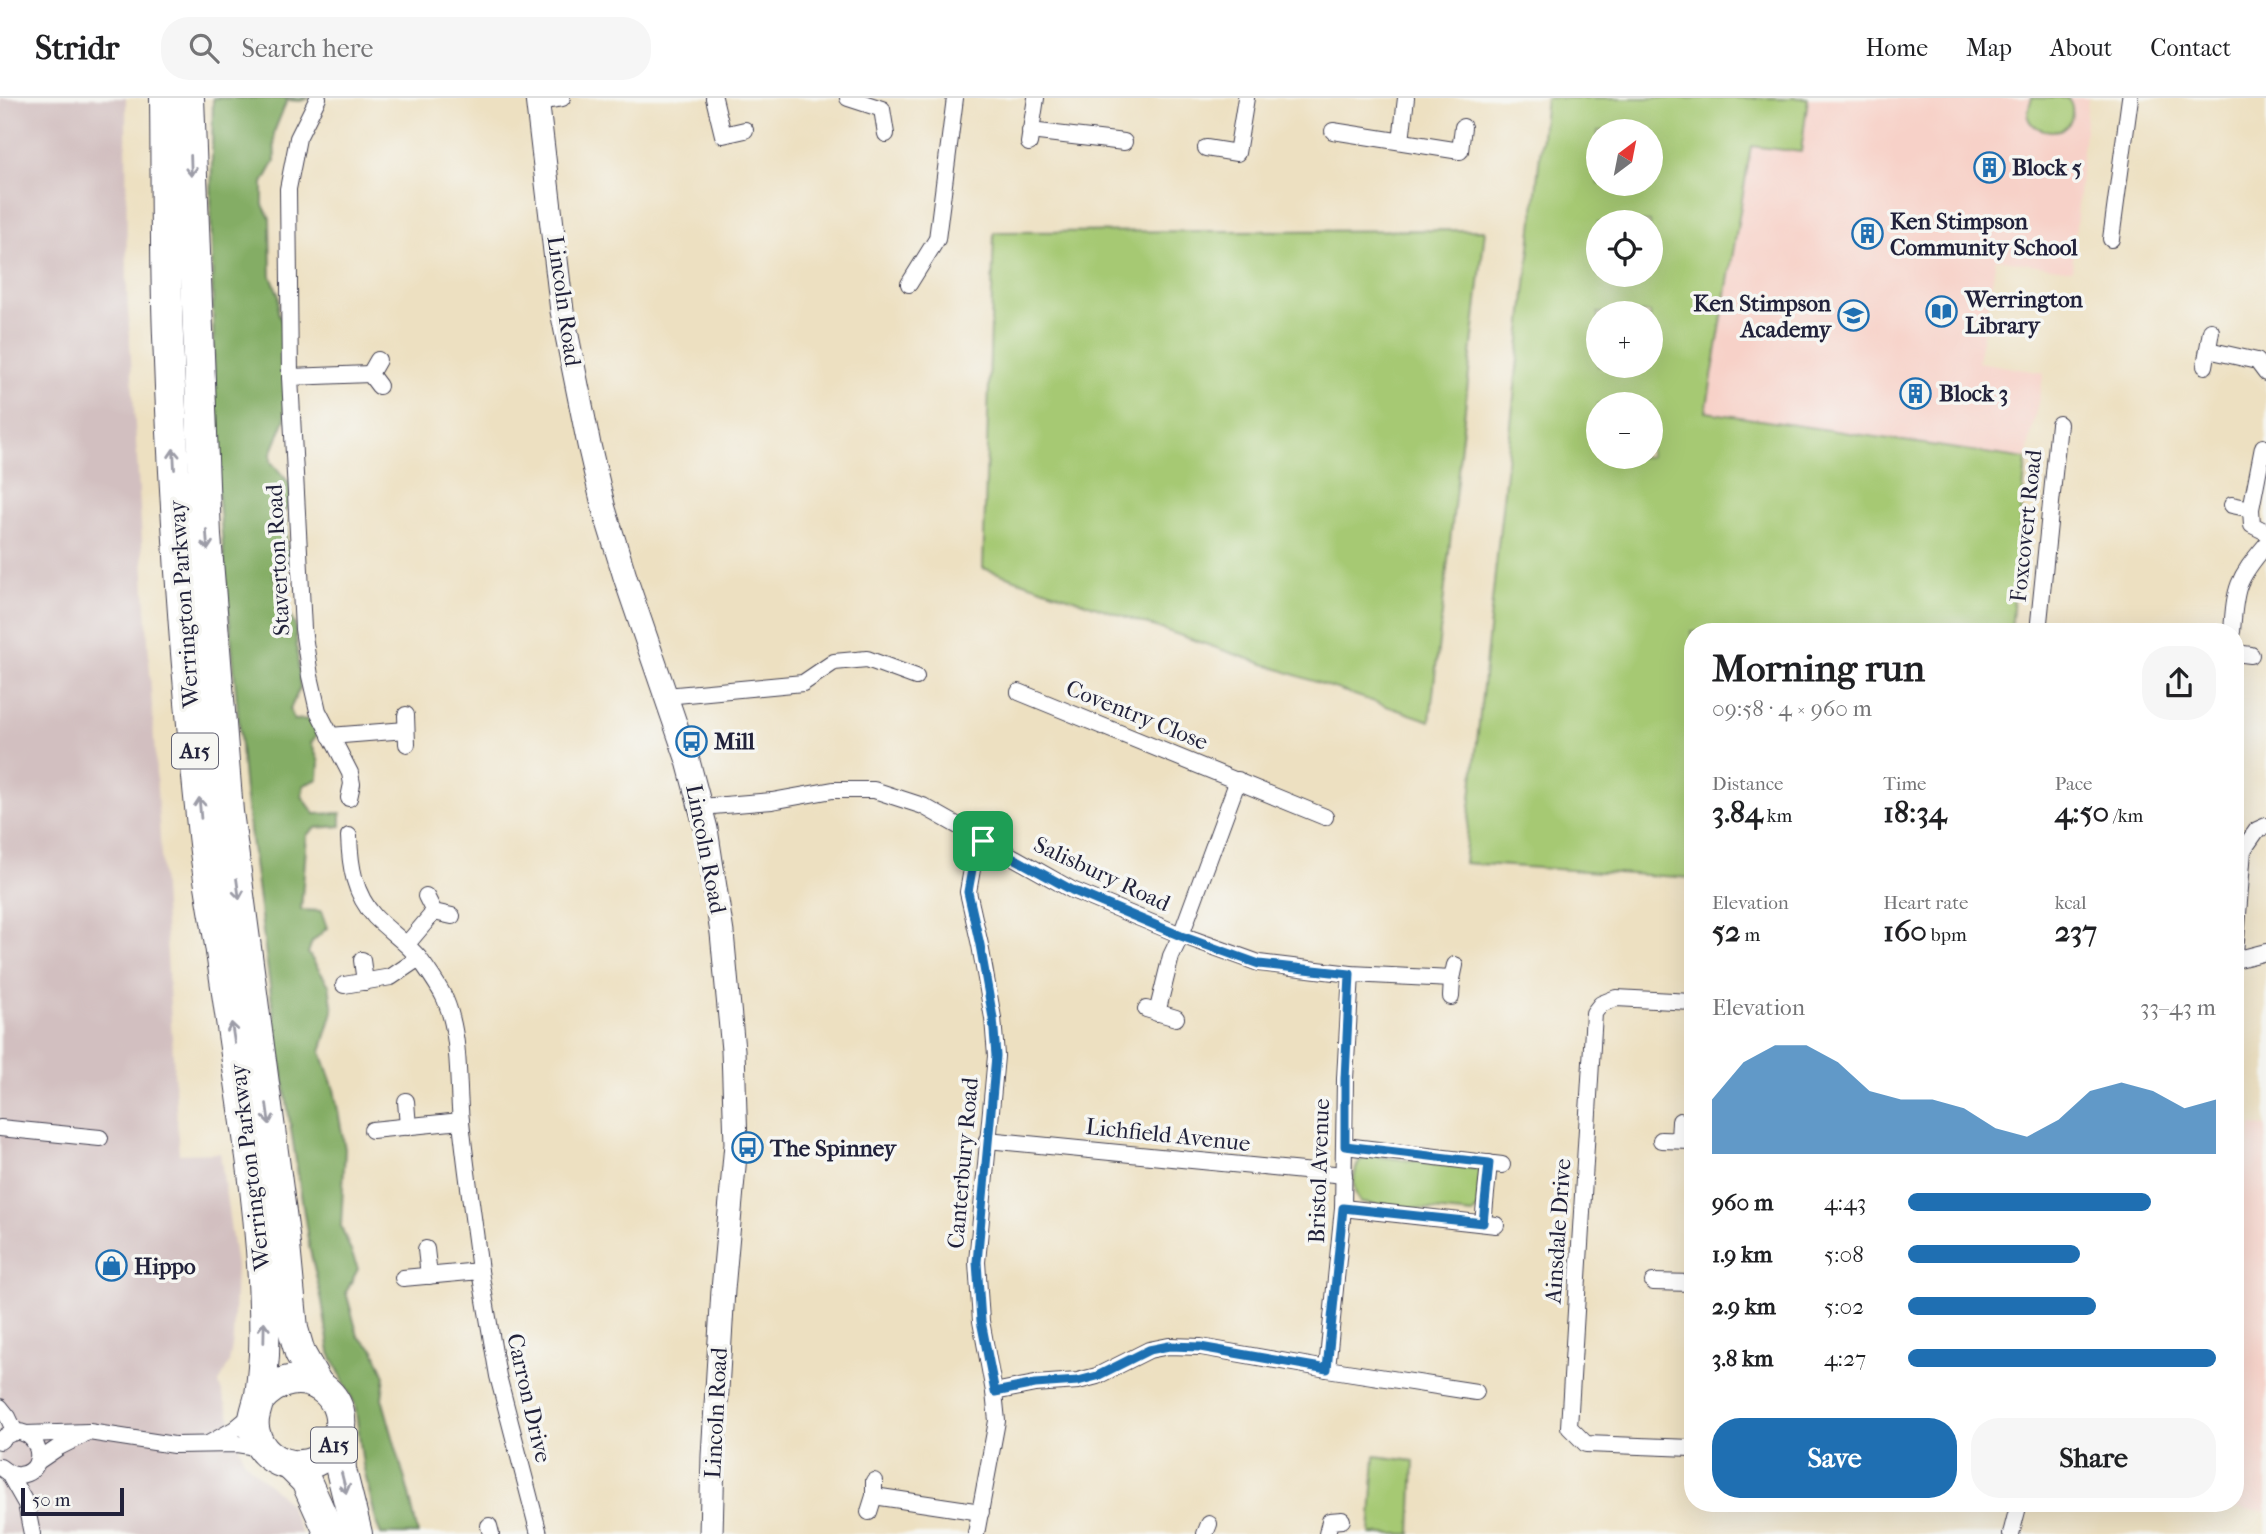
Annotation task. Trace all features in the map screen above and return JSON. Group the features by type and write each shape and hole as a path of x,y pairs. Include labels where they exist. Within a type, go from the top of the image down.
{"highway":[{"name":"Werrington Parkway","path":"165,98 168,334 180,585 203,838 262,1239 264,1338 256,1407"},
{"name":"Werrington Parkway","path":"188,98 206,536 228,812 284,1235 293,1329 300,1353 318,1385"},
{"path":"256,1407 268,1390 279,1382 306,1380 318,1385"},
{"name":"A15","path":"318,1385 329,1393 340,1418 341,1470 357,1534"},
{"name":"A15","path":"256,1407 253,1428 262,1448 278,1462 291,1466 304,1465 327,1454 335,1444 339,1432"},
{"name":"A15","path":"291,1466 306,1481 330,1534"}],"street":[{"name":"Staverton Road","path":"318,98 298,138 288,189 290,377 303,629 315,699 350,774 352,784 349,798"},
{"path":"538,100 562,98"},
{"path":"714,98 723,135 745,130"},
{"path":"848,98 882,109 886,134"},
{"path":"909,284 937,239 955,98"},
{"path":"1035,98 1030,137 1124,142"},
{"path":"1206,148 1237,153 1246,98"},
{"path":"1401,141 1406,98"},
{"path":"2111,239 2130,98"},
{"name":"Lincoln Road","path":"538,100 562,311 589,445 604,509 682,740 701,807 722,933 733,1050 736,1143 723,1290 710,1534"},
{"path":"1333,131 1460,151 1463,127"},
{"path":"2211,331 2206,358 2262,367"},
{"path":"290,377 376,373"},
{"name":"Foxcovert Road","path":"2039,623 2059,424"},
{"path":"2232,505 2256,522 2263,447"},
{"path":"2233,623 2240,578 2266,545"},
{"path":"666,696 803,683 834,663 867,659 916,677"},
{"name":"Coventry Close","path":"1019,692 1325,817"},
{"path":"330,736 406,730"},
{"path":"1176,1018 1151,1011 1238,780"},
{"name":"Salisbury Road","path":"701,807 772,801 833,790 874,790 923,806 1072,890 1181,936 1259,964 1350,974 1454,972 1451,997"},
{"path":"2244,850 2257,830 2266,826"},
{"name":"Carron Drive","path":"349,836 350,862 363,902 376,918 407,943 419,958 445,1000 452,1023 480,1271 499,1376 539,1534"},
{"name":"Canterbury Road","path":"976,1534 997,1421 995,1392 981,1321 977,1262 996,1056 993,1018 968,892 974,858 983,841"},
{"path":"426,896 434,912"},
{"path":"407,943 434,912"},
{"path":"434,912 452,916"},
{"path":"2244,958 2266,952"},
{"path":"344,985 391,977 419,958"},
{"path":"362,960 365,982"},
{"name":"Bristol Avenue","path":"1327,1369 1343,1208 1350,974"},
{"name":"Ainsdale Drive","path":"1684,1002 1616,998 1601,1004 1594,1013 1569,1427 1586,1444 1684,1448"},
{"path":"406,1101 408,1126"},
{"path":"372,1130 461,1121"},
{"path":"1680,1121 1684,1134"},
{"path":"0,1128 100,1138"},
{"name":"Lichfield Avenue","path":"987,1140 1344,1175"},
{"path":"1661,1140 1684,1141"},
{"path":"1343,1208 1490,1224 1496,1164 1345,1146"},
{"path":"426,1249 429,1276"},
{"path":"403,1278 480,1271"},
{"path":"1653,1282 1684,1283"},
{"path":"995,1392 1097,1376 1149,1350 1169,1346 1200,1347 1476,1392"},
{"path":"0,1407 9,1417 8,1437"},
{"path":"205,1445 235,1429 256,1407"},
{"path":"3,1471 21,1475 59,1447 89,1432"},
{"path":"8,1437 89,1432 174,1445 237,1444 262,1448"},
{"path":"8,1437 31,1437 38,1448 26,1504"},
{"path":"3,1471 26,1504 32,1534"},
{"path":"873,1496 981,1512"},
{"path":"2011,1534 2017,1512"}],"shaded area":[{"path":"0,98 126,98 127,292 179,1154 220,1153 236,1266 233,1340 229,1363 219,1383 244,1461 287,1501 302,1534 0,1534"},
{"name":"Ken Stimpson Academy","path":"1729,98 2088,98 2072,270 1996,259 1978,362 2044,373 2026,459 1706,412 1751,146"},
{"path":"2252,1125 2266,1126 2266,1511 2244,1509 2244,1166"}],"green space":[{"path":"213,98 310,98 300,101 287,100 274,132 275,161 263,183 263,205 270,218 271,276 279,296 278,312 285,329 285,419 271,454 271,462 290,484 291,502 283,514 287,525 286,545 293,556 288,569 279,564 273,570 277,593 295,625 300,688 290,709 294,720 312,719 318,733 311,743 319,762 318,779 304,785 302,796 315,814 341,813 341,826 315,828 307,835 301,910 321,911 327,928 312,942 308,953 329,985 333,1011 321,1052 334,1089 345,1149 341,1226 358,1269 346,1292 358,1336 374,1350 385,1376 382,1398 418,1534 381,1534 377,1525 363,1465 355,1405 330,1353 322,1301 309,1246 274,1018 245,792 216,468 211,210"},
{"path":"1546,98 1808,98 1801,152 1751,146 1706,412 2026,459 2012,623 1684,623 1684,877 1464,863"},
{"path":"2032,98 2068,98 2072,114 2066,127 2053,131 2033,125 2028,115"},
{"path":"1485,230 1430,721 983,568 994,232"},
{"path":"1367,1155 1478,1169 1478,1208 1473,1214 1361,1203 1355,1192 1354,1178 1358,1164"},
{"path":"1375,1456 1414,1461 1411,1534 1370,1534"}],"place":[{"name":"Block 5","path":"1989,167"},
{"name":"Ken Stimpson Community School","path":"1867,234"},
{"name":"Werrington Library","path":"1942,312"},
{"name":"Ken Stimpson Academy","path":"1854,316"},
{"name":"Block 3","path":"1916,393"},
{"name":"Mill","path":"691,741"},
{"name":"The Spinney","path":"747,1148"},
{"name":"Hippo","path":"111,1266"}],"route":[{"path":"983,841 1072,890 1181,936 1259,964 1350,974 1345,1146 1489,1163 1483,1223 1343,1208 1327,1369 1200,1347 1169,1346 1133,1356 1097,1376 995,1392 981,1321 977,1262 996,1056 993,1018 968,892 974,858 983,841"}]}
